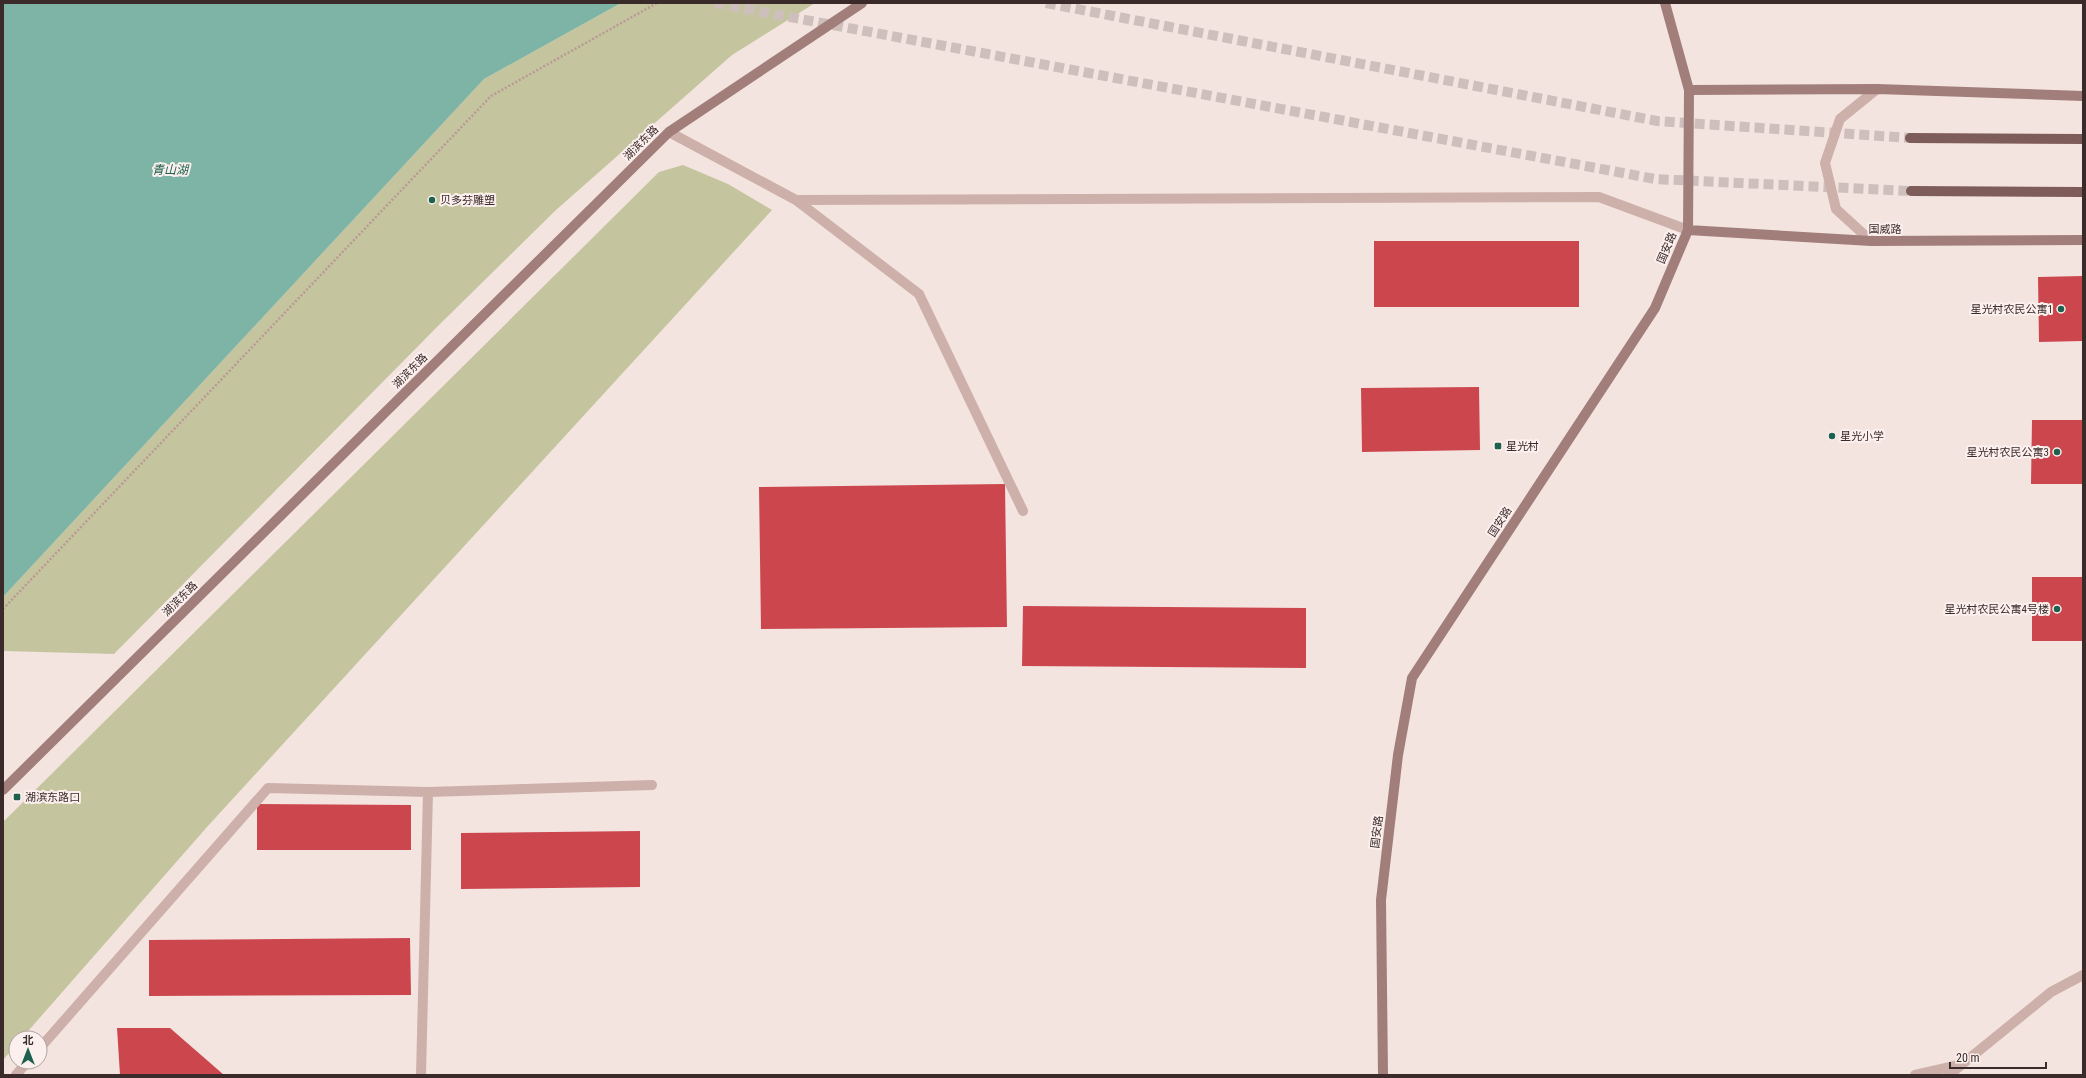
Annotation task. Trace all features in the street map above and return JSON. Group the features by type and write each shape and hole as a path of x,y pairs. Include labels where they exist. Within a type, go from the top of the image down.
{"main road":[{"path":"1910,138 2083,139"},
{"path":"1911,191 2083,192"}],"street":[{"name":"湖滨东路","path":"3,790 669,132 862,3"},
{"name":"国安路","path":"1383,1075 1381,900 1398,755 1412,678 1655,308 1688,230 1689,90 1665,3"},
{"path":"1871,241 1836,209 1825,163 1840,119 1877,89"},
{"path":"1689,90 1877,89 2083,96"},
{"path":"669,132 796,200 919,294 1022,512"},
{"path":"796,200 1598,196 1688,230"},
{"name":"国威路","path":"1688,230 1871,241 2083,240"},
{"path":"48,1039 268,788 428,792 652,785"},
{"path":"421,1075 428,792"},
{"path":"1949,1075 2051,992 2083,975"},
{"path":"1914,1075 1963,1064"}],"path":[{"path":"3,609 492,96 656,3"}],"shaded area":[{"path":"621,3 815,3 732,55 556,210 438,326 114,654 3,651 3,597 484,79"},
{"path":"683,165 728,184 772,210 207,827 29,1030 8,1030 8,1054 3,1060 3,822 659,172"}],"water":[{"name":"青山湖","path":"3,3 621,3 484,79 3,597"}],"building":[{"path":"1374,241 1579,241 1579,307 1374,307"},
{"name":"星光村农民公寓1","path":"2083,276 2083,341 2039,342 2038,277"},
{"path":"1479,387 1480,450 1362,452 1361,388"},
{"name":"星光村农民公寓3","path":"2032,420 2083,420 2083,484 2031,484"},
{"path":"1005,484 1007,627 761,629 759,487"},
{"name":"星光村农民公寓4号楼","path":"2032,577 2083,577 2083,641 2032,641"},
{"path":"1023,606 1306,608 1306,668 1022,666"},
{"path":"257,804 411,805 411,850 257,850"},
{"path":"640,831 640,887 461,889 461,833"},
{"path":"410,938 411,995 149,996 149,940"},
{"path":"117,1028 170,1028 224,1075 120,1075"}],"tunnel":[{"path":"715,3 1655,179 1911,191"},
{"path":"1046,3 1657,121 1910,138"}],"place":[{"name":"贝多芬雕塑","path":"432,200"},
{"name":"星光村农民公寓1","path":"2061,309"},
{"name":"星光小学","path":"1832,436"},
{"name":"星光村","path":"1498,446"},
{"name":"星光村农民公寓3","path":"2057,452"},
{"name":"星光村农民公寓4号楼","path":"2057,609"},
{"name":"湖滨东路口","path":"17,797"}]}
